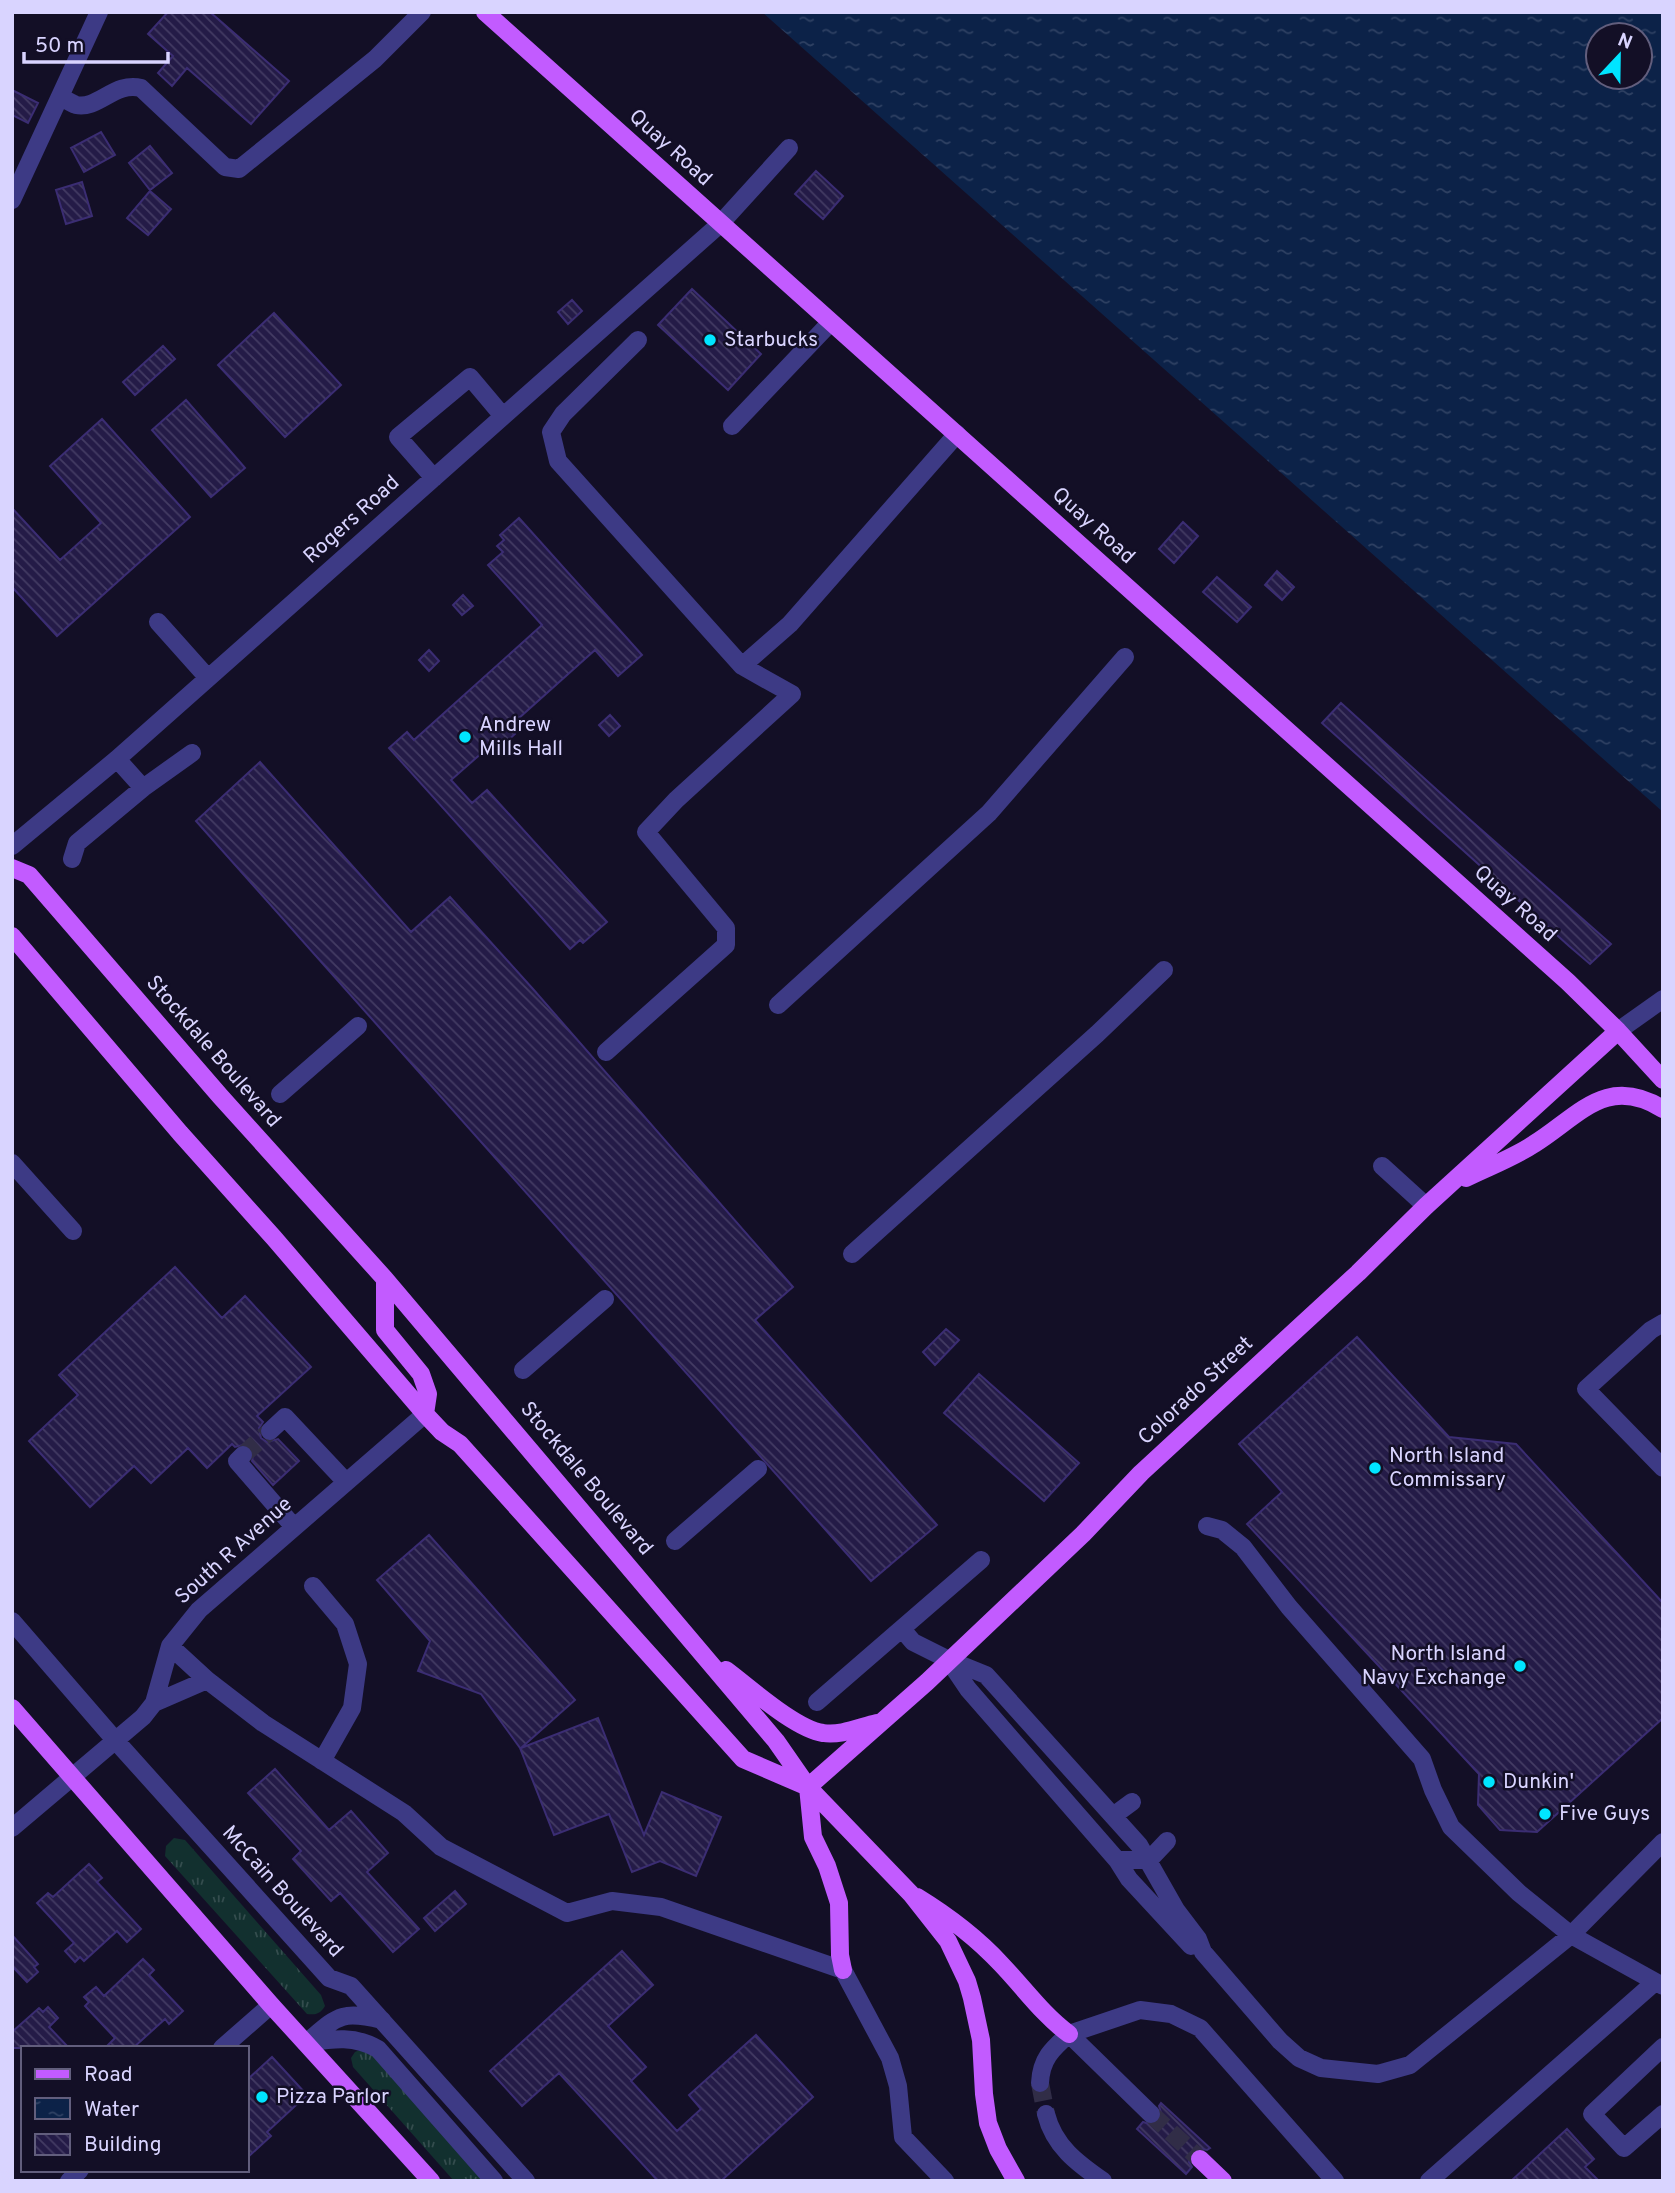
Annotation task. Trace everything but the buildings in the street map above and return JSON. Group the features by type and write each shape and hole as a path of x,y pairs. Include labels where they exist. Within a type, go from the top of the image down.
{"main road":[{"name":"Quay Road","path":"485,12 1558,972 1663,1080"},
{"name":"Stockdale Boulevard","path":"12,868 29,875 220,1096 386,1279 704,1653 776,1741 808,1787 911,1894 948,1941 967,1981 981,2040 988,2123 1003,2160 1016,2181"},
{"path":"12,936 425,1413 442,1432 460,1444 743,1759 808,1787 813,1837 827,1866 839,1903 840,1955 843,1970"},
{"name":"Colorado Street","path":"808,1787 927,1682 1083,1534 1141,1473 1426,1206 1618,1031"},
{"path":"1447,1187 1533,1145 1581,1109 1603,1098 1620,1094 1651,1101 1663,1109"},
{"path":"386,1279 385,1330 421,1374 428,1394 425,1413"},
{"path":"704,1653 794,1721 821,1733 839,1733 880,1722"},
{"path":"12,1708 271,2005 431,2181"},
{"path":"911,1894 952,1918 1000,1962 1054,2024 1069,2034"},
{"path":"1200,2159 1223,2181"}],"street":[{"path":"12,200 99,12"},
{"path":"60,97 76,105 87,105 122,87 141,88 225,167 239,169 374,59 422,12"},
{"name":"Rogers Road","path":"12,846 117,759 720,224 789,148"},
{"path":"732,426 830,323"},
{"path":"606,1052 726,945 726,928 646,832 676,800 792,694 742,666 558,461 551,432 563,414 638,340"},
{"path":"434,478 398,437 470,377 502,415"},
{"path":"742,666 790,624 957,434"},
{"path":"158,622 208,678"},
{"path":"778,1005 989,813 1125,657"},
{"path":"72,859 77,843 143,788 191,753"},
{"path":"117,759 143,788"},
{"path":"852,1254 1097,1034 1164,970"},
{"path":"1618,1031 1663,999"},
{"path":"280,1094 358,1026"},
{"path":"12,1163 73,1231"},
{"path":"1382,1166 1426,1206"},
{"path":"523,1370 605,1299"},
{"path":"1663,1323 1651,1330 1586,1389 1663,1468"},
{"name":"South R Avenue","path":"12,1828 137,1723 154,1703 170,1646 199,1610 425,1413"},
{"path":"271,1431 285,1417 345,1482"},
{"path":"243,1455 237,1461 294,1527"},
{"path":"675,1541 758,1469"},
{"path":"1207,1526 1222,1530 1243,1547 1289,1607 1422,1759 1451,1827 1519,1893 1571,1934 1659,1984 1429,2181"},
{"path":"817,1702 981,1560"},
{"path":"313,1586 345,1624 358,1664 352,1708 322,1761"},
{"name":"McCain Boulevard","path":"12,1621 329,1978 351,1986 526,2181"},
{"path":"902,1629 913,1642 986,1675 1149,1860 1203,1952 1280,2041 1299,2058 1321,2068 1378,2074 1410,2065 1571,1934 1663,1842"},
{"path":"170,1646 207,1680 263,1723 404,1813 441,1847 567,1913 612,1901 661,1907 843,1970 890,2058 898,2086 903,2137 945,2181"},
{"path":"949,1660 968,1689 1117,1860 1129,1879 1189,1945 1203,1952"},
{"path":"154,1703 207,1680"},
{"path":"1113,1816 1132,1802"},
{"path":"1117,1860 1149,1860 1167,1842"},
{"path":"224,2046 271,2005"},
{"path":"1040,2083 1041,2068 1049,2052 1069,2034 1140,2010 1171,2014 1200,2028 1335,2181"},
{"path":"306,2043 332,2021 345,2015 356,2014 382,2020"},
{"path":"1069,2034 1151,2114"},
{"path":"306,2043 344,2038 368,2043 377,2049 494,2181"},
{"path":"1663,2047 1592,2114 1624,2148 1663,2114"},
{"path":"1046,2114 1050,2129 1072,2159 1103,2181"}],"green space":[{"path":"174,1838 185,1840 321,1995 325,2006 321,2011 307,2014 165,1856 166,1846"},
{"path":"369,2049 486,2181 454,2181 353,2067 351,2058 355,2052"}],"water":[{"path":"762,12 1663,12 1663,812"}],"tunnel":[{"path":"243,1455 270,1431"},
{"path":"1040,2083 1046,2114"},
{"path":"1151,2114 1200,2159"}],"place":[{"name":"Starbucks","path":"710,340"},
{"name":"Andrew Mills Hall","path":"465,737"},
{"name":"North Island Commissary","path":"1375,1468"},
{"name":"North Island Navy Exchange","path":"1520,1666"},
{"name":"Dunkin'","path":"1489,1782"},
{"name":"Five Guys","path":"1545,1814"},
{"name":"Pizza Parlor","path":"262,2097"}]}
